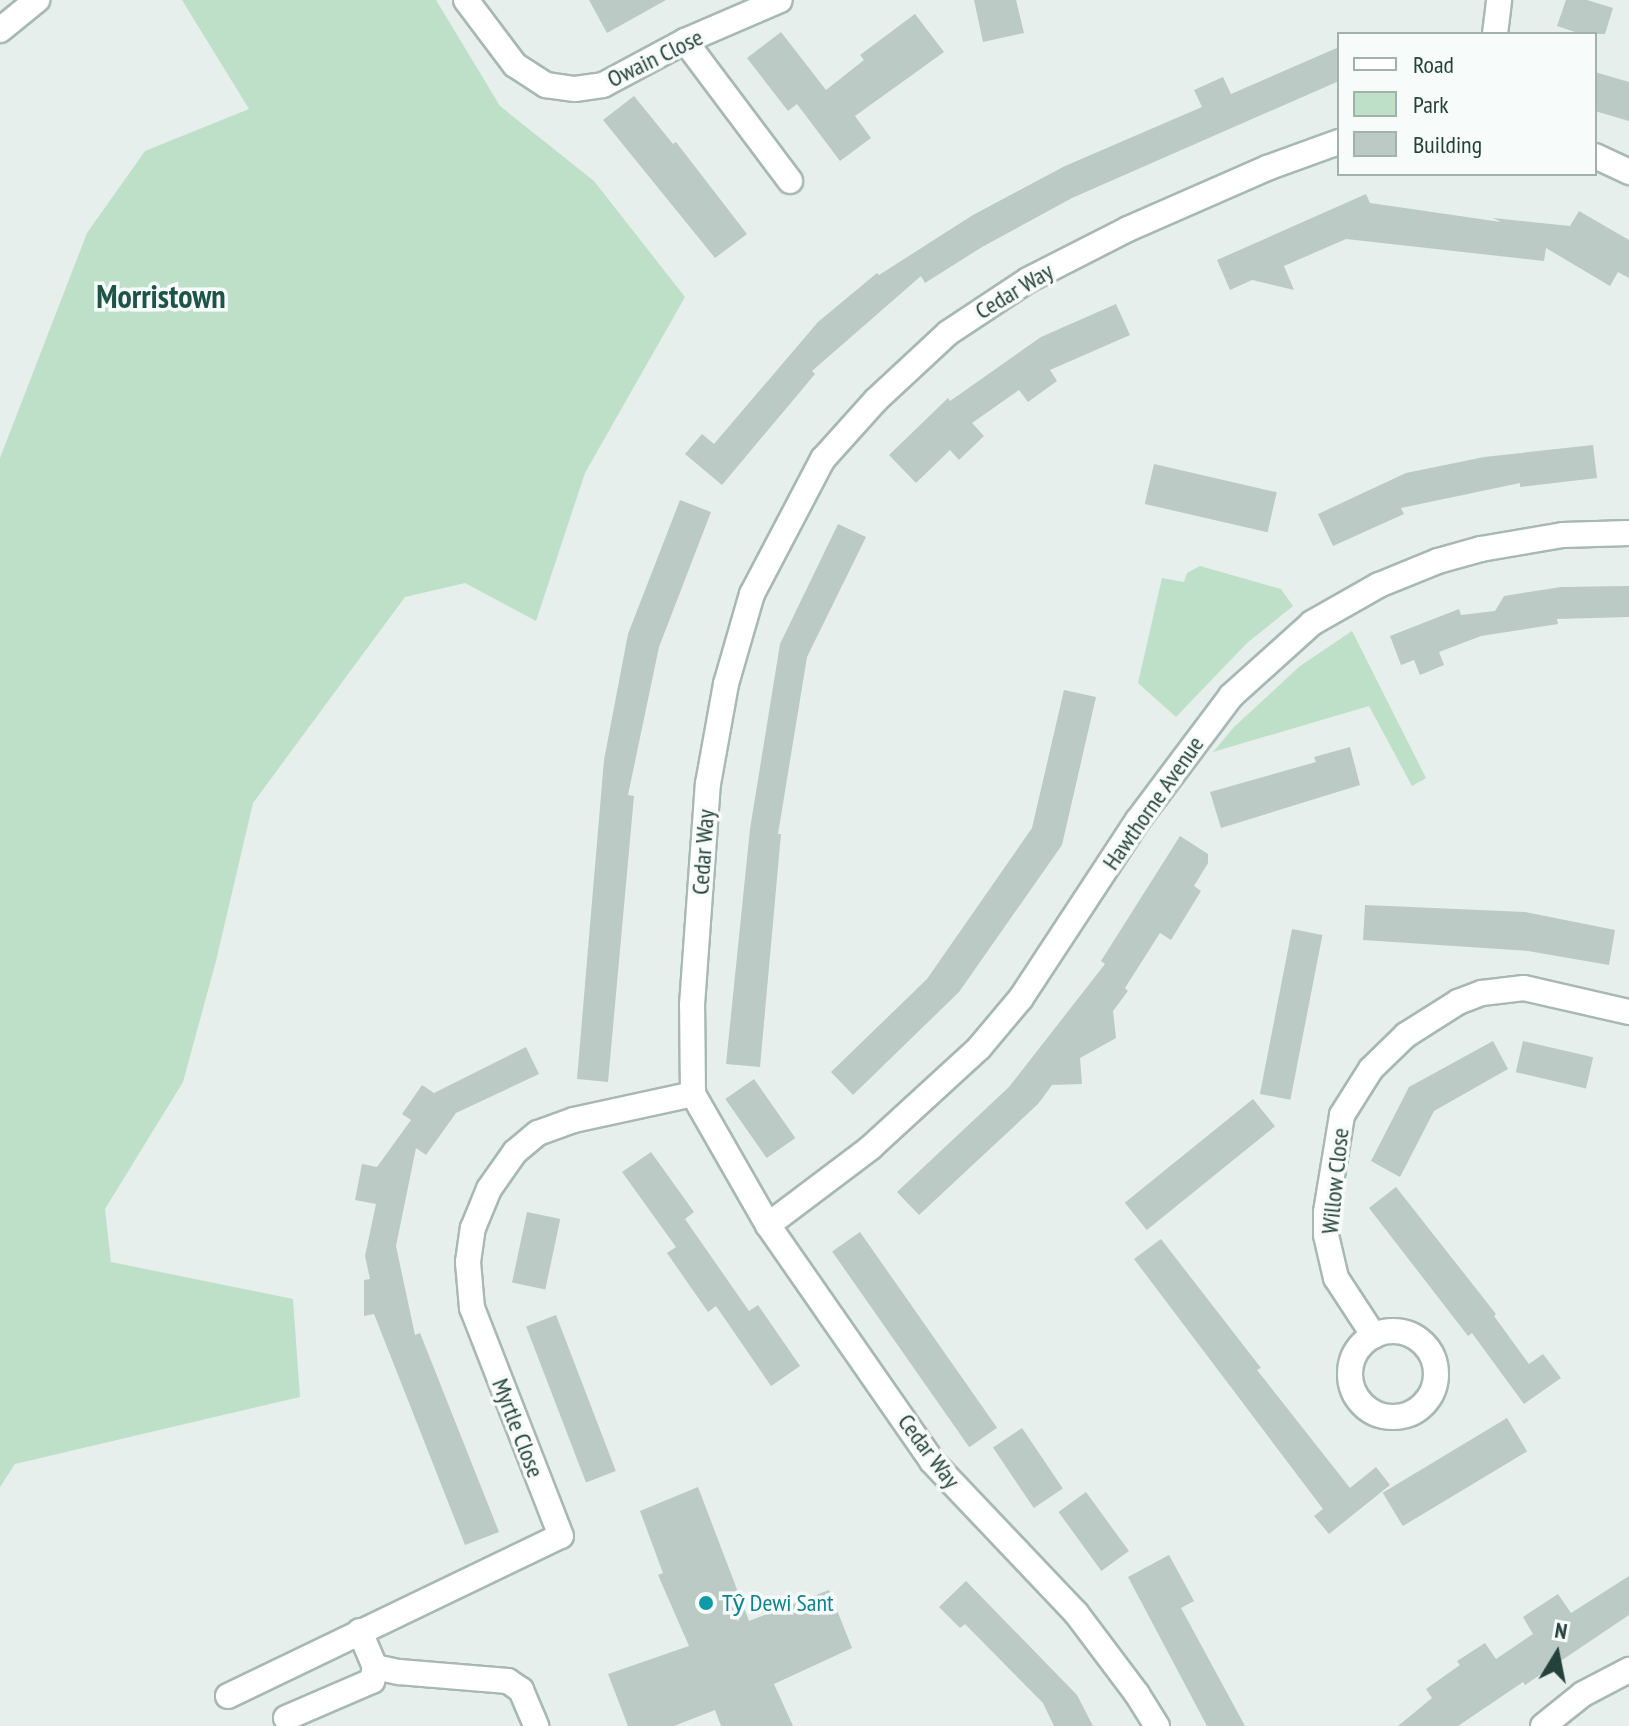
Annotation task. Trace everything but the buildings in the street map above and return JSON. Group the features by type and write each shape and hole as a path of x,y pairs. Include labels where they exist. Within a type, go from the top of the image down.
{"street":[{"path":"0,30 37,0"},
{"name":"Owain Close","path":"466,0 515,65 546,85 575,89 603,85 685,41 780,0"},
{"path":"1495,32 1499,0"},
{"path":"685,41 790,181"},
{"name":"Cedar Way","path":"1157,1726 1076,1613 932,1461 768,1225 693,1094 692,1005 708,784 726,684 752,594 823,459 923,354 1016,288 1128,229 1267,168 1337,143"},
{"path":"1597,157 1629,172"},
{"name":"Hawthorne Avenue","path":"768,1225 870,1148 979,1048 1021,998 1138,820 1231,696 1312,623 1393,578 1438,561 1481,549 1563,535 1629,533"},
{"name":"Willow Close","path":"1374,1336 1336,1278 1326,1235 1328,1201 1342,1115 1371,1069 1406,1035 1458,1002 1482,993 1524,988 1629,1012"},
{"name":"Myrtle Close","path":"228,1696 561,1536 472,1308 468,1262 473,1228 489,1189 515,1152 538,1133 574,1120 693,1094"},
{"path":"286,1718 372,1681 375,1667 360,1631"},
{"path":"375,1667 399,1672 508,1681 521,1690 536,1726"},
{"path":"1543,1726 1583,1694 1629,1670"}],"green space":[{"path":"182,0 436,0 500,106 594,181 685,297 585,473 536,621 465,583 405,597 253,803 216,961 183,1082 105,1209 111,1262 293,1299 300,1397 15,1464 0,1487 0,458 87,233 145,151 249,109"},
{"path":"1200,566 1281,589 1293,606 1247,643 1176,717 1138,683 1162,578 1184,582 1187,573"},
{"path":"1352,631 1426,778 1412,786 1369,706 1213,752 1234,727 1300,666"}],"place":[{"name":"Tŷ Dewi Sant","path":"706,1603"}],"district":[{"name":"Morristown","path":"161,296"}]}
